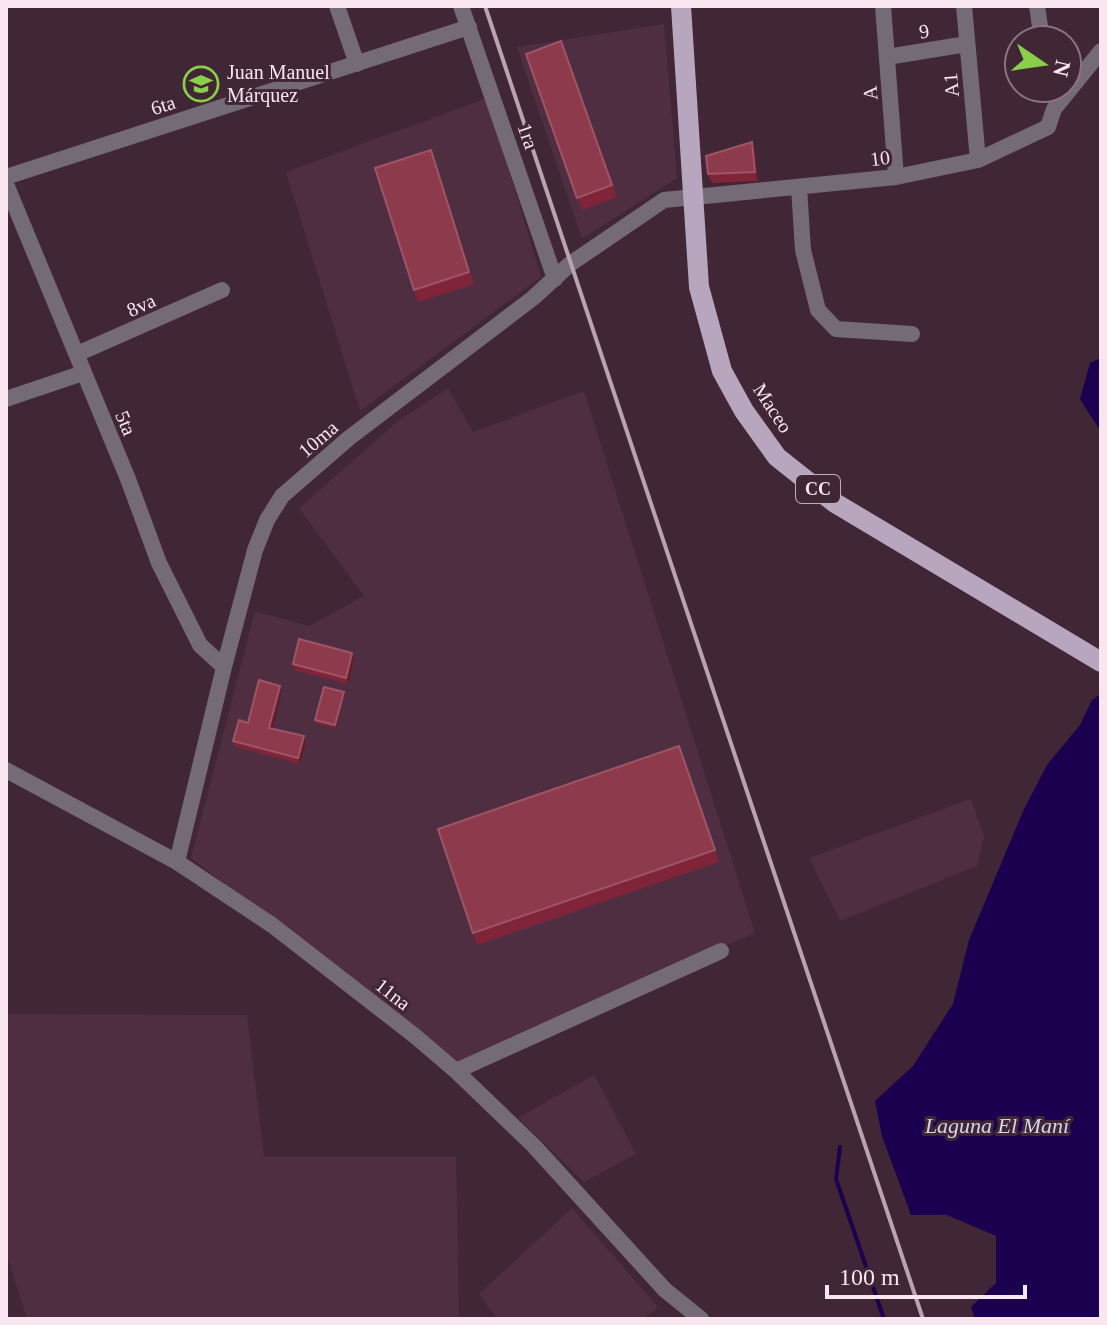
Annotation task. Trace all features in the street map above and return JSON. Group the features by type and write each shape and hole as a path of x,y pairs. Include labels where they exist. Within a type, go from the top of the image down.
{"main road":[{"name":"Maceo","path":"681,6 699,287 722,371 744,411 777,457 835,503 1101,662"}],"street":[{"path":"337,6 357,64"},
{"name":"1ra","path":"461,6 555,279"},
{"name":"A","path":"883,6 896,177"},
{"name":"A1","path":"964,6 978,160"},
{"name":"6ta","path":"6,177 469,27"},
{"name":"9","path":"887,57 967,44"},
{"name":"10","path":"691,197 896,177 978,160 1048,127 1054,109 1101,51"},
{"path":"1053,104 1054,109"},
{"name":"5ta","path":"6,184 128,479 159,563 200,645 224,667"},
{"path":"799,187 803,250 818,310 836,329 912,334"},
{"name":"10ma","path":"177,862 255,550 267,520 282,496 349,438 555,279 570,264 664,200 676,196 691,197"},
{"name":"8va","path":"77,354 222,290"},
{"path":"6,399 83,373"},
{"name":"11na","path":"6,770 177,862 272,925 415,1036 534,1146 665,1290 701,1319"},
{"path":"456,1071 721,951"}],"shaded area":[{"path":"664,24 677,178 582,239 517,47"},
{"path":"487,98 541,277 360,411 286,172"},
{"path":"448,388 473,432 584,391 755,933 457,1063 191,858 255,611 309,626 364,596 299,508 398,421"},
{"path":"971,799 984,837 977,866 840,921 809,858"},
{"path":"6,1014 247,1015 264,1157 456,1157 459,1319 27,1319 6,1252"},
{"path":"594,1075 636,1154 584,1182 518,1118"},
{"path":"572,1208 658,1307 644,1319 497,1319 479,1294"}],"water":[{"path":"1101,358 1101,432 1080,399 1090,363"},
{"name":"Laguna El Maní","path":"1101,694 1101,1319 975,1319 971,1307 996,1283 996,1236 947,1215 911,1215 882,1136 875,1101 913,1066 953,1004 969,940 1024,809 1047,765 1080,725 1092,700"}],"building":[{"path":"561,41 612,185 577,198 526,54"},
{"path":"752,142 755,172 708,174 706,156"},
{"path":"431,150 469,272 414,290 375,168"},
{"path":"299,639 352,653 346,678 293,664"},
{"path":"259,680 280,686 269,728 304,736 298,758 233,741 239,720 248,723"},
{"path":"324,687 344,692 335,725 315,720"},
{"path":"679,746 715,850 473,933 438,829"}],"waterway":[{"path":"840,1147 836,1179 884,1319"}],"railway":[{"path":"485,6 923,1319"}],"place":[{"name":"Juan Manuel Márquez","path":"201,84"}]}
